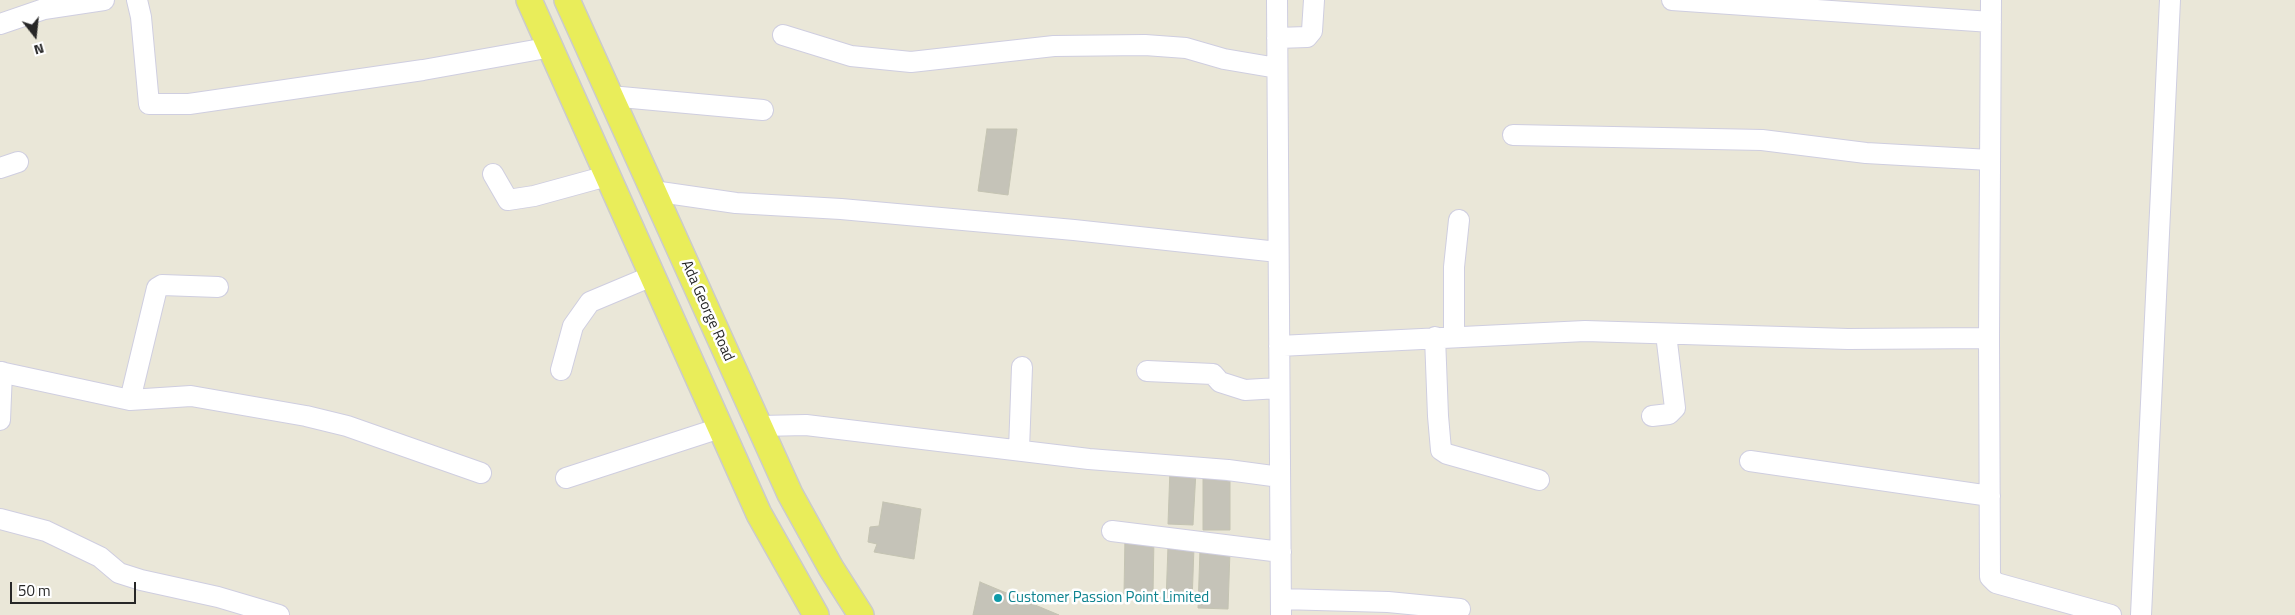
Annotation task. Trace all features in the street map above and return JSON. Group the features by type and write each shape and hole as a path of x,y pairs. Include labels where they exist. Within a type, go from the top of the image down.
{"main road":[{"path":"529,0 552,47 759,514 816,615"},
{"name":"Ada George Road","path":"567,0 739,383 761,426 790,494 831,568 861,615"}],"street":[{"path":"0,24 43,4 104,0"},
{"path":"137,0 141,17 149,104 189,104 423,70 552,47"},
{"path":"1277,0 1281,607 1388,602 1460,609"},
{"path":"1277,38 1307,37 1312,31 1314,0"},
{"path":"1672,0 1990,22"},
{"path":"1991,0 1988,338 1990,561 1992,580 2111,615"},
{"path":"2141,615 2170,0"},
{"path":"783,35 851,56 911,62 1054,46 1145,45 1186,48 1224,60 1277,68"},
{"path":"610,96 763,110"},
{"path":"1513,135 1762,140 1866,153 1990,160"},
{"path":"493,174 508,200 534,196 608,176"},
{"path":"654,191 736,203 841,209 1074,230 1278,252"},
{"path":"1459,220 1445,336 1438,416 1441,450 1447,454 1538,480"},
{"path":"561,370 573,326 590,302 652,276"},
{"path":"130,400 157,288 162,285 218,287"},
{"path":"1279,346 1445,336 1585,331 1848,339 1988,338"},
{"path":"1652,416 1669,414 1674,408 1666,334"},
{"path":"1019,450 1022,367"},
{"path":"1147,371 1213,374 1220,382 1245,390 1279,388"},
{"path":"0,420 1,372 130,400 191,396 306,416 347,426 481,473"},
{"path":"761,426 806,425 1019,450 1280,477"},
{"path":"566,478 720,428"},
{"path":"1750,461 1990,496"},
{"path":"0,519 46,531 100,557 119,573 141,580 218,597 279,615"},
{"path":"1112,532 1280,552"}],"building":[{"path":"987,129 1017,129 1008,195 978,191"},
{"path":"1170,469 1196,471 1193,525 1168,524"},
{"path":"1203,473 1230,473 1230,530 1203,530"},
{"path":"883,502 921,509 914,559 874,552 877,544 868,542 870,527 879,526"},
{"path":"1125,536 1154,536 1153,595 1124,594"},
{"path":"1168,546 1194,547 1192,603 1166,602"},
{"path":"1200,550 1230,551 1228,609 1198,608"},
{"name":"Customer Passion Point Limited","path":"980,582 1059,615 973,615"}],"place":[{"name":"Customer Passion Point Limited","path":"998,598"}]}
